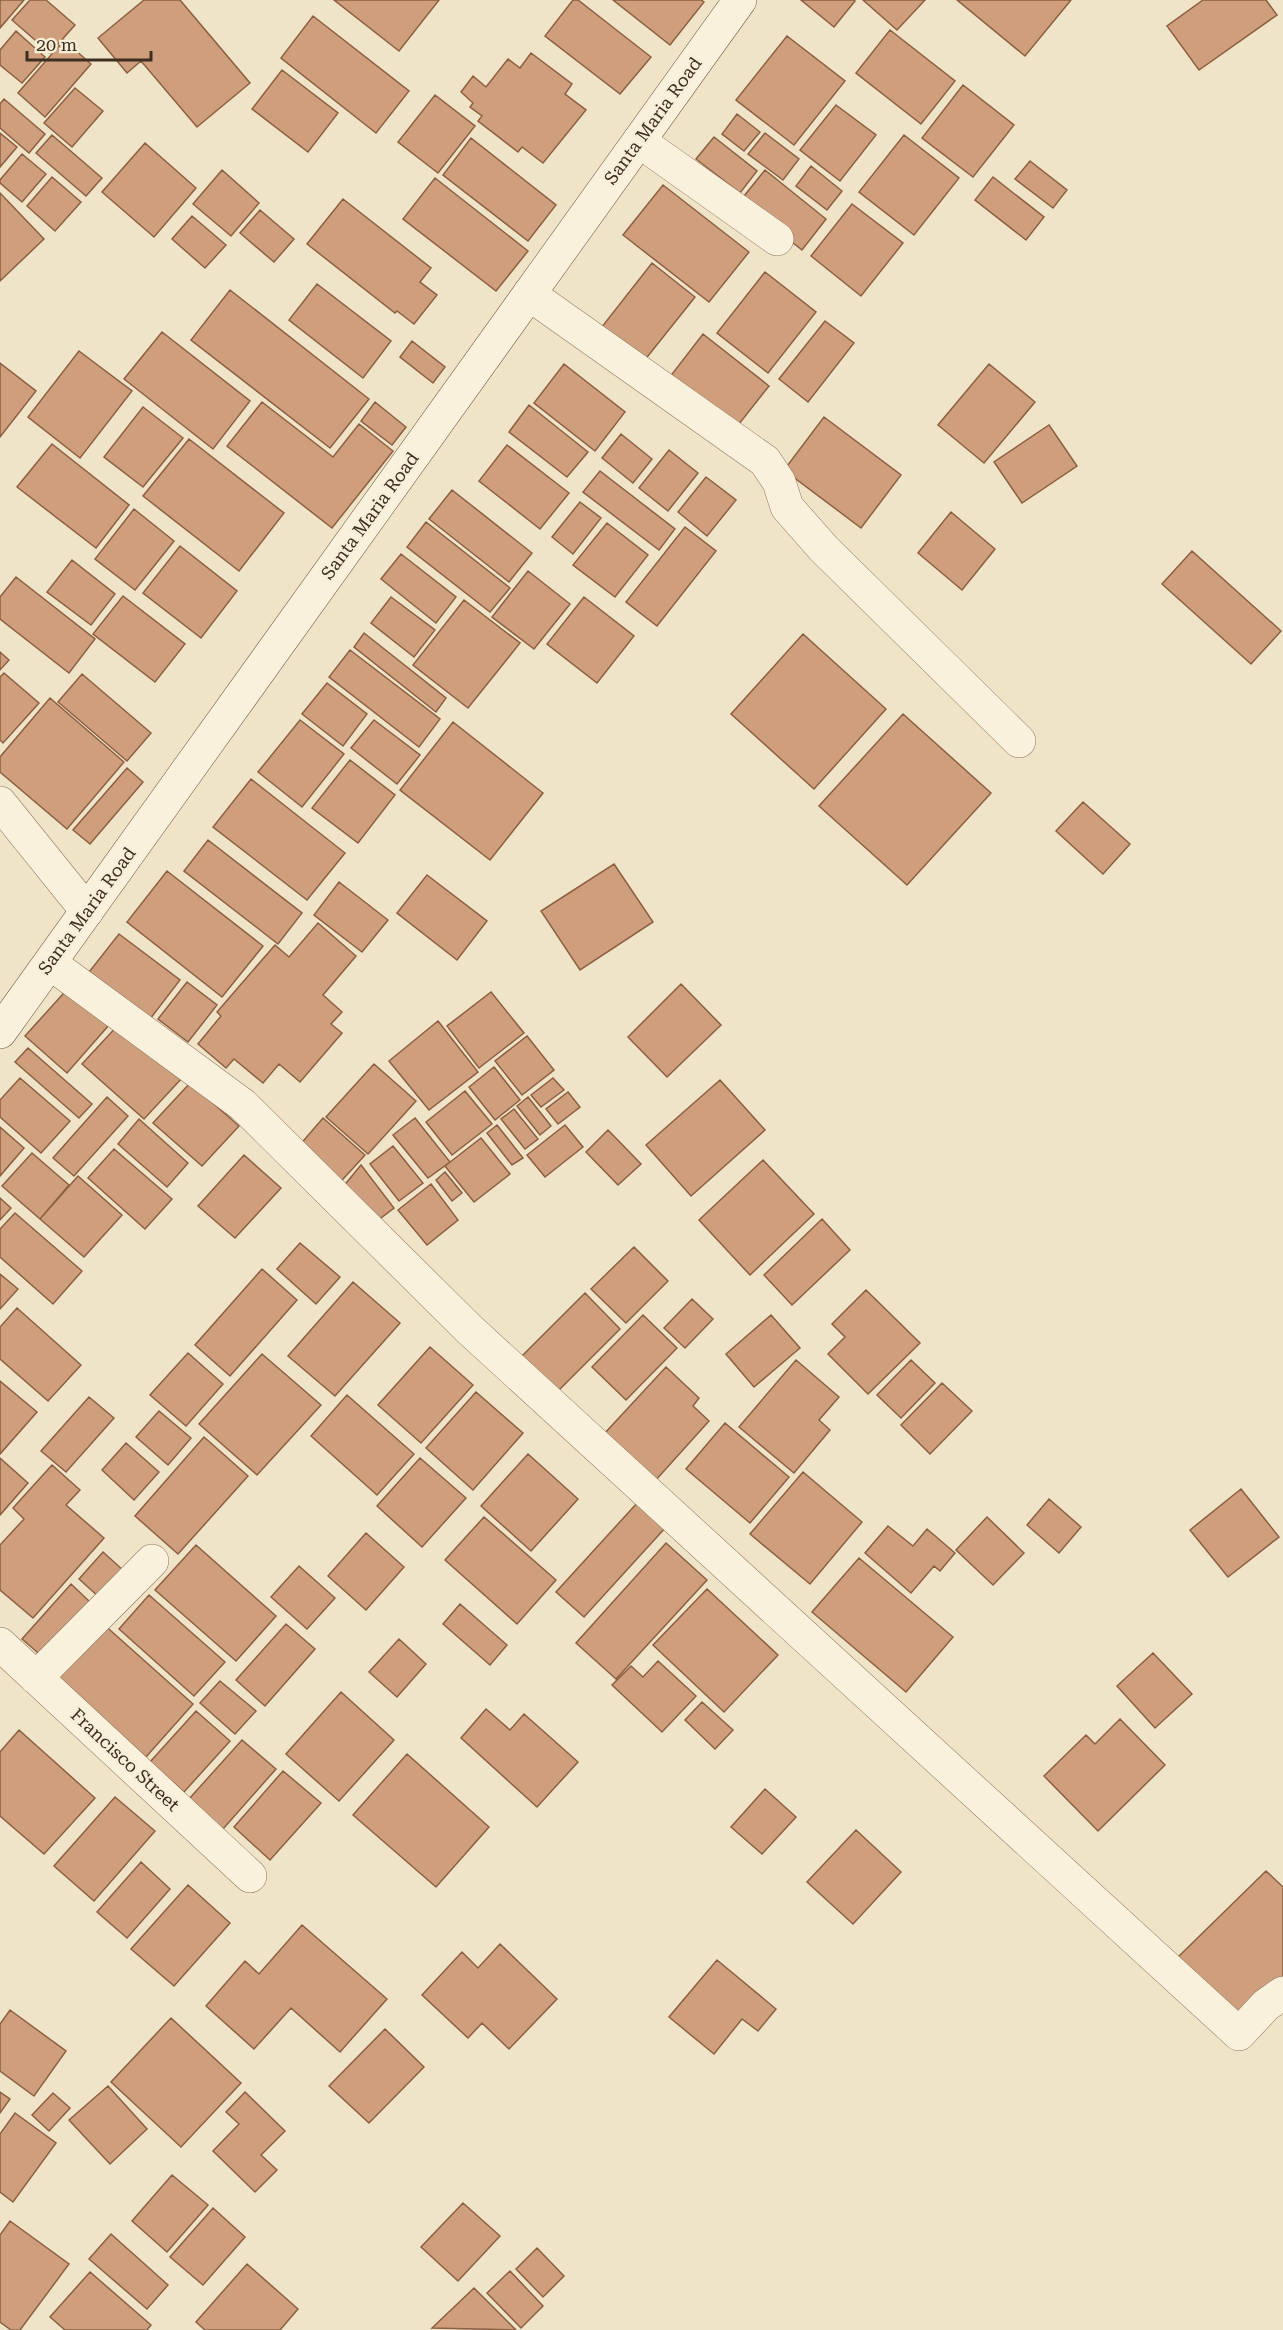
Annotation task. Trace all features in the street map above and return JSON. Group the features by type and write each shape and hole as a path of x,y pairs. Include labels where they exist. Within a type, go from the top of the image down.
{"street":[{"name":"Santa Maria Road","path":"0,1032 740,0"},
{"path":"639,141 777,239"},
{"path":"529,294 765,461 779,482 787,507 824,549 1019,741"},
{"path":"0,803 87,911"},
{"path":"50,963 243,1106 469,1329 1239,2034 1266,2005 1283,1993"},
{"path":"13,1665 152,1561"},
{"name":"Francisco Street","path":"13,1665 249,1876"}],"building":[{"path":"0,0 24,0 0,28"},
{"path":"30,0 46,0 75,25 50,53 12,20"},
{"path":"144,0 180,0 250,83 197,127 141,61 127,73 98,38"},
{"path":"334,0 439,0 399,51"},
{"path":"573,0 578,0 651,57 620,94 545,36"},
{"path":"613,0 701,0 704,2 670,45"},
{"path":"801,0 854,0 855,1 834,27"},
{"path":"863,0 925,0 897,30"},
{"path":"957,0 1071,0 1025,56"},
{"path":"1203,0 1266,0 1277,15 1199,70 1167,26"},
{"path":"313,16 409,91 376,133 281,58"},
{"path":"890,30 955,81 921,124 856,73"},
{"path":"16,31 45,57 22,83 0,65 0,50"},
{"path":"787,36 845,81 794,145 736,100"},
{"path":"64,40 91,64 45,117 18,93"},
{"path":"531,53 572,84 565,94 586,110 543,163 522,147 518,152 478,121 482,116 470,107 473,103 461,92 473,76 486,87 508,59 520,68"},
{"path":"282,70 338,113 308,152 252,109"},
{"path":"963,85 1014,125 973,177 922,138"},
{"path":"75,88 103,111 72,147 44,123"},
{"path":"435,95 475,126 438,173 398,142"},
{"path":"4,99 45,134 29,153 0,128 0,104"},
{"path":"836,105 876,135 840,181 800,150"},
{"path":"737,114 760,132 744,151 722,134"},
{"path":"0,133 17,147 0,167"},
{"path":"765,133 799,159 783,180 748,154"},
{"path":"52,135 102,178 86,196 36,153"},
{"path":"904,135 959,178 914,235 859,192"},
{"path":"714,137 757,171 740,193 696,159"},
{"path":"471,138 556,205 528,241 443,175"},
{"path":"145,143 196,188 154,237 102,192"},
{"path":"22,154 46,174 22,202 0,183 0,180"},
{"path":"1030,161 1067,190 1053,208 1015,179"},
{"path":"811,166 842,191 827,210 796,186"},
{"path":"222,170 259,203 231,236 193,204"},
{"path":"765,170 826,219 802,250 740,201"},
{"path":"52,177 81,202 55,231 27,206"},
{"path":"993,177 1044,217 1026,240 975,200"},
{"path":"435,178 528,251 496,291 403,219"},
{"path":"663,185 749,252 709,302 623,235"},
{"path":"0,193 44,239 0,281"},
{"path":"343,199 431,268 420,282 437,295 414,324 397,311 395,313 307,244"},
{"path":"852,204 903,243 861,296 811,256"},
{"path":"260,210 294,239 274,262 240,233"},
{"path":"192,216 226,245 205,268 172,239"},
{"path":"652,263 695,297 644,361 601,328"},
{"path":"765,272 816,312 768,373 717,333"},
{"path":"317,284 391,341 363,378 289,320"},
{"path":"230,290 369,399 330,448 191,340"},
{"path":"825,321 854,343 808,402 779,379"},
{"path":"162,332 250,401 213,449 124,379"},
{"path":"703,334 769,386 735,429 669,378"},
{"path":"412,341 445,367 433,383 400,357"},
{"path":"79,351 132,391 80,458 28,417"},
{"path":"0,363 36,391 0,437"},
{"path":"564,364 625,412 595,451 534,403"},
{"path":"989,364 1035,402 984,463 938,425"},
{"path":"262,402 333,457 359,424 393,451 332,528 227,446"},
{"path":"375,402 406,427 392,445 361,421"},
{"path":"529,405 588,452 567,477 509,432"},
{"path":"143,407 183,438 143,487 104,457"},
{"path":"824,417 901,475 861,528 784,470"},
{"path":"1049,425 1077,466 1022,503 994,462"},
{"path":"621,434 652,459 633,483 602,458"},
{"path":"189,439 284,513 239,571 143,496"},
{"path":"52,444 129,505 96,548 17,487"},
{"path":"507,445 569,493 540,529 479,481"},
{"path":"669,450 698,473 668,511 639,488"},
{"path":"600,471 675,529 659,550 583,492"},
{"path":"706,477 736,500 707,536 678,512"},
{"path":"452,490 532,553 509,582 429,519"},
{"path":"580,502 601,518 573,554 552,537"},
{"path":"134,509 174,541 135,590 95,559"},
{"path":"951,512 995,549 962,590 918,553"},
{"path":"426,522 510,588 490,612 407,547"},
{"path":"607,523 648,555 615,597 573,565"},
{"path":"685,527 716,551 657,626 626,602"},
{"path":"180,546 237,591 201,638 143,593"},
{"path":"1192,551 1281,631 1251,664 1162,584"},
{"path":"401,554 456,597 436,623 381,579"},
{"path":"72,560 115,594 91,625 47,592"},
{"path":"528,571 570,604 534,649 492,617"},
{"path":"16,577 95,639 69,673 0,619 0,597"},
{"path":"123,596 185,644 155,682 93,634"},
{"path":"391,597 435,630 414,657 371,623"},
{"path":"584,597 634,636 597,683 547,644"},
{"path":"464,600 520,643 468,708 413,665"},
{"path":"364,633 446,698 436,712 354,647"},
{"path":"803,634 886,709 814,789 731,714"},
{"path":"350,650 440,719 419,747 329,677"},
{"path":"0,652 9,660 0,670"},
{"path":"4,673 39,703 3,743 0,740 0,677"},
{"path":"82,674 151,733 127,761 58,702"},
{"path":"327,683 367,714 343,746 302,714"},
{"path":"50,698 124,762 67,829 0,772 0,757"},
{"path":"903,714 991,793 907,885 819,806"},
{"path":"300,720 344,754 302,807 258,772"},
{"path":"374,720 420,755 397,784 351,748"},
{"path":"453,722 543,793 490,860 400,790"},
{"path":"350,760 395,795 358,843 312,808"},
{"path":"127,768 143,782 90,844 73,830"},
{"path":"251,779 345,853 307,900 213,827"},
{"path":"1083,802 1130,844 1103,874 1056,831"},
{"path":"208,840 302,913 278,944 184,871"},
{"path":"614,864 653,922 580,970 541,911"},
{"path":"167,871 263,946 222,997 127,922"},
{"path":"427,875 487,921 457,960 397,913"},
{"path":"339,882 388,920 362,952 314,915"},
{"path":"318,923 356,956 323,995 342,1012 331,1024 342,1033 300,1082 279,1064 263,1083 234,1059 226,1068 198,1044 221,1016 217,1012 275,945 289,957"},
{"path":"119,934 180,980 150,1019 89,972"},
{"path":"187,982 217,1005 188,1042 158,1019"},
{"path":"72,984 116,1017 67,1073 25,1036"},
{"path":"681,984 721,1025 667,1077 628,1037"},
{"path":"491,992 524,1033 479,1068 447,1026"},
{"path":"438,1021 478,1072 429,1110 389,1061"},
{"path":"120,1023 182,1078 144,1119 82,1064"},
{"path":"527,1036 554,1070 522,1095 495,1061"},
{"path":"28,1048 92,1104 79,1118 15,1062"},
{"path":"374,1064 416,1101 368,1154 326,1117"},
{"path":"494,1067 520,1100 495,1120 469,1087"},
{"path":"20,1078 70,1121 41,1153 0,1117 0,1100"},
{"path":"553,1078 564,1090 541,1107 531,1095"},
{"path":"720,1080 765,1130 691,1196 646,1145"},
{"path":"190,1083 239,1126 202,1166 153,1123"},
{"path":"465,1091 492,1124 452,1155 426,1122"},
{"path":"568,1092 580,1107 558,1124 546,1109"},
{"path":"107,1097 128,1116 74,1176 53,1158"},
{"path":"528,1097 551,1126 540,1135 517,1106"},
{"path":"514,1109 538,1139 525,1149 501,1119"},
{"path":"323,1118 365,1155 334,1189 293,1153"},
{"path":"415,1118 450,1162 428,1178 393,1135"},
{"path":"139,1119 188,1163 167,1187 118,1144"},
{"path":"497,1125 523,1158 512,1165 487,1133"},
{"path":"565,1125 583,1147 545,1177 527,1155"},
{"path":"0,1127 24,1148 0,1176"},
{"path":"608,1130 641,1164 618,1185 586,1152"},
{"path":"481,1138 510,1174 474,1202 445,1166"},
{"path":"393,1146 423,1183 399,1201 370,1164"},
{"path":"114,1149 172,1199 145,1229 88,1178"},
{"path":"32,1153 69,1185 40,1219 2,1186"},
{"path":"244,1155 281,1188 235,1238 198,1206"},
{"path":"763,1160 814,1214 750,1275 699,1220"},
{"path":"361,1165 394,1208 369,1227 338,1193"},
{"path":"445,1172 462,1193 452,1201 436,1180"},
{"path":"78,1176 122,1215 84,1257 40,1219"},
{"path":"431,1184 458,1220 427,1245 398,1210"},
{"path":"0,1198 11,1208 0,1220"},
{"path":"15,1213 82,1271 53,1304 0,1257 0,1229"},
{"path":"822,1219 850,1250 792,1305 764,1275"},
{"path":"300,1243 340,1277 316,1304 277,1269"},
{"path":"634,1247 668,1281 626,1323 591,1289"},
{"path":"262,1269 297,1300 230,1376 195,1345"},
{"path":"0,1274 18,1289 0,1309"},
{"path":"353,1282 400,1323 335,1396 288,1356"},
{"path":"866,1290 920,1343 868,1394 828,1354 845,1337 832,1324"},
{"path":"585,1293 620,1329 555,1394 519,1359"},
{"path":"692,1299 713,1319 685,1348 664,1328"},
{"path":"17,1308 81,1365 48,1401 0,1359 0,1327"},
{"path":"643,1315 677,1348 626,1400 592,1367"},
{"path":"771,1315 800,1348 754,1387 726,1354"},
{"path":"430,1347 473,1385 421,1443 378,1405"},
{"path":"188,1353 223,1384 186,1426 150,1395"},
{"path":"262,1354 321,1405 257,1475 199,1424"},
{"path":"796,1360 839,1397 819,1420 830,1430 794,1473 739,1427"},
{"path":"911,1360 935,1383 901,1418 877,1395"},
{"path":"666,1367 699,1398 693,1406 709,1421 655,1481 604,1434"},
{"path":"0,1381 37,1412 0,1454"},
{"path":"942,1383 972,1411 930,1454 901,1425"},
{"path":"476,1392 523,1433 473,1490 426,1448"},
{"path":"347,1395 414,1454 377,1495 311,1436"},
{"path":"89,1397 114,1418 66,1472 41,1451"},
{"path":"159,1411 191,1438 168,1465 136,1437"},
{"path":"725,1423 789,1477 750,1523 686,1469"},
{"path":"204,1437 248,1476 178,1554 135,1516"},
{"path":"126,1443 159,1472 134,1500 102,1470"},
{"path":"528,1454 578,1499 531,1551 481,1506"},
{"path":"0,1458 28,1483 0,1515"},
{"path":"420,1458 466,1498 422,1547 377,1506"},
{"path":"52,1465 80,1490 66,1505 104,1538 33,1618 0,1590 0,1545 24,1519 13,1508"},
{"path":"803,1472 862,1522 810,1584 750,1534"},
{"path":"1241,1489 1279,1537 1228,1577 1190,1530"},
{"path":"1049,1499 1081,1527 1059,1553 1027,1525"},
{"path":"638,1502 666,1527 584,1617 556,1592"},
{"path":"484,1517 556,1580 517,1624 445,1560"},
{"path":"987,1517 1024,1553 993,1585 956,1550"},
{"path":"888,1526 913,1546 927,1529 955,1553 940,1571 934,1566 911,1593 865,1553"},
{"path":"366,1533 404,1567 366,1610 328,1576"},
{"path":"666,1543 707,1580 616,1679 576,1643"},
{"path":"196,1545 276,1616 236,1661 155,1590"},
{"path":"103,1552 124,1571 100,1598 79,1579"},
{"path":"859,1558 953,1637 906,1692 812,1612"},
{"path":"299,1566 335,1598 307,1629 271,1597"},
{"path":"71,1584 92,1604 44,1658 22,1639"},
{"path":"707,1589 778,1655 724,1712 653,1645"},
{"path":"149,1595 225,1662 194,1696 119,1629"},
{"path":"460,1604 507,1645 490,1665 443,1624"},
{"path":"101,1622 193,1704 146,1757 54,1675"},
{"path":"286,1624 315,1649 265,1706 236,1680"},
{"path":"399,1639 426,1664 397,1697 369,1672"},
{"path":"1153,1653 1192,1694 1155,1728 1117,1686"},
{"path":"658,1661 696,1696 662,1732 612,1685 631,1666 643,1677"},
{"path":"220,1681 256,1711 235,1734 200,1703"},
{"path":"341,1692 394,1740 339,1801 286,1754"},
{"path":"702,1702 733,1730 715,1749 685,1720"},
{"path":"486,1709 510,1730 524,1714 578,1762 537,1807 461,1738"},
{"path":"196,1711 230,1741 184,1792 150,1762"},
{"path":"1120,1719 1165,1765 1098,1831 1044,1776 1086,1735 1095,1744"},
{"path":"19,1730 95,1798 44,1854 0,1816 0,1752"},
{"path":"242,1740 276,1769 223,1829 189,1799"},
{"path":"407,1754 489,1827 436,1887 353,1815"},
{"path":"283,1771 321,1803 270,1860 234,1827"},
{"path":"765,1789 796,1817 762,1854 731,1827"},
{"path":"115,1797 155,1831 94,1901 54,1866"},
{"path":"856,1830 901,1872 853,1924 807,1882"},
{"path":"141,1862 170,1889 127,1938 97,1912"},
{"path":"1266,1871 1283,1887 1283,1987 1243,2026 1176,1959"},
{"path":"188,1885 230,1923 174,1986 131,1949"},
{"path":"302,1925 387,1999 340,2052 291,2008 254,2049 206,2006 245,1961 259,1974"},
{"path":"500,1944 557,1999 509,2049 482,2023 468,2038 422,1995 462,1952 478,1968"},
{"path":"717,1960 776,2009 758,2031 742,2019 714,2054 669,2017"},
{"path":"10,2010 66,2051 34,2096 0,2071 0,2024"},
{"path":"171,2018 241,2083 181,2147 111,2082"},
{"path":"385,2029 424,2067 369,2123 329,2086"},
{"path":"108,2086 147,2129 110,2164 69,2120"},
{"path":"0,2092 10,2099 0,2113"},
{"path":"245,2092 285,2131 261,2155 277,2170 255,2192 213,2151 239,2124 226,2112"},
{"path":"53,2093 70,2108 49,2131 32,2115"},
{"path":"15,2113 56,2143 13,2202 0,2192 0,2134"},
{"path":"172,2175 208,2205 167,2252 132,2221"},
{"path":"463,2203 500,2236 458,2281 421,2247"},
{"path":"213,2208 245,2237 203,2285 170,2257"},
{"path":"10,2221 69,2264 20,2330 11,2330 0,2322 0,2235"},
{"path":"111,2234 168,2285 147,2309 89,2259"},
{"path":"537,2248 564,2276 543,2297 516,2269"},
{"path":"247,2264 298,2309 280,2330 205,2330 196,2322"},
{"path":"510,2271 543,2306 521,2328 487,2293"},
{"path":"90,2272 151,2325 147,2330 65,2330 50,2317"},
{"path":"474,2288 516,2330 432,2328"}]}
